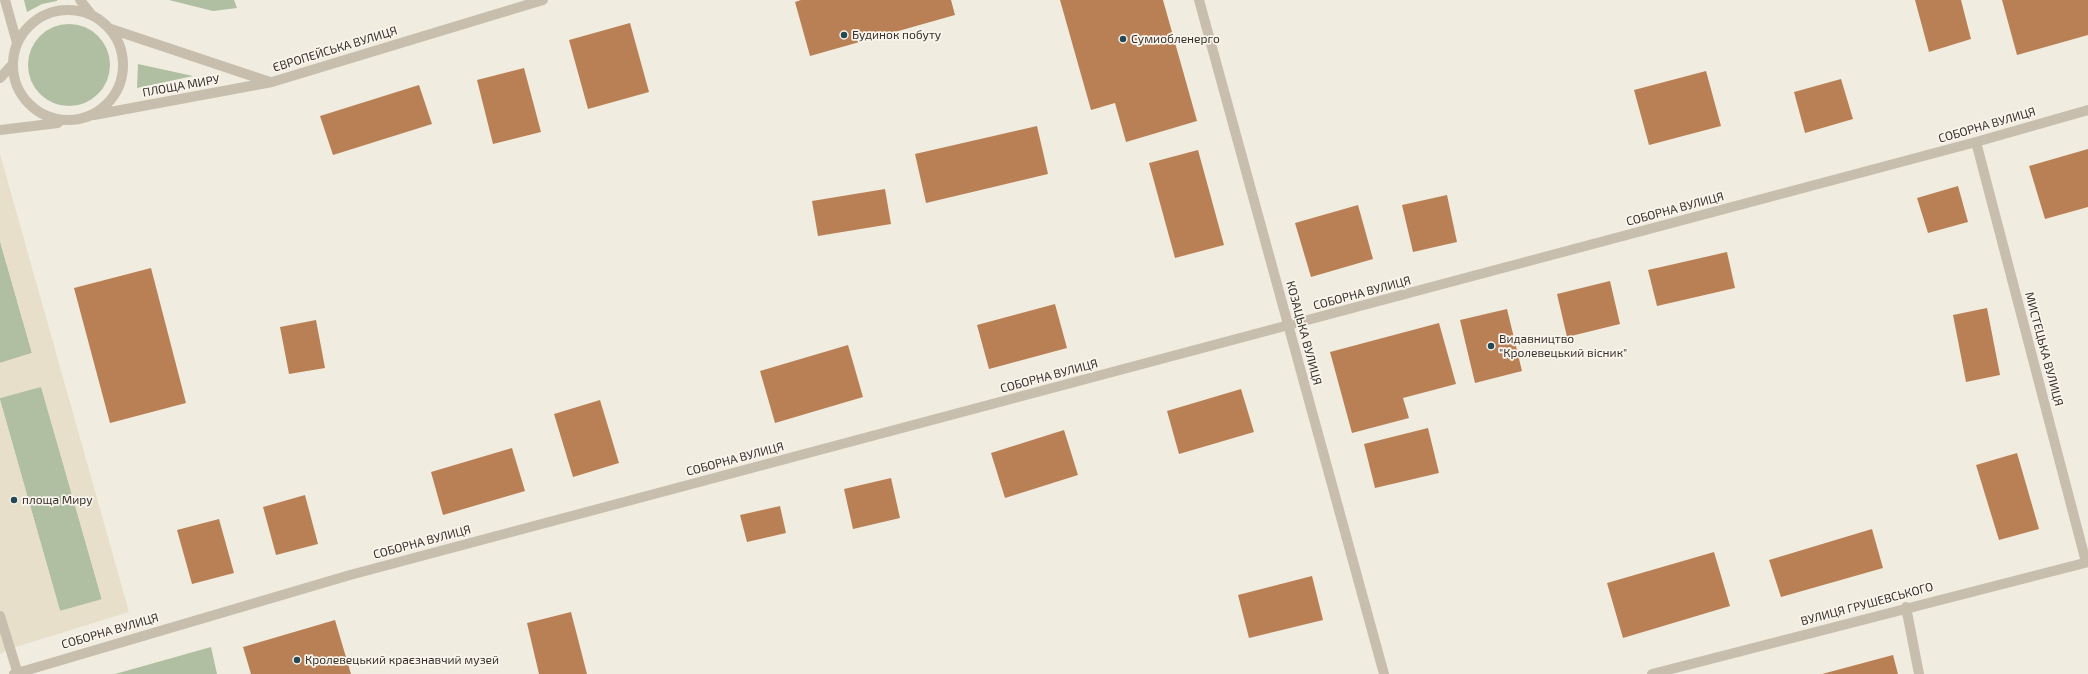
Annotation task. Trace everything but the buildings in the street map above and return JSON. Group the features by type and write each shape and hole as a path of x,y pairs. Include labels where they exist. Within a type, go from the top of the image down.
{"street":[{"name":"ПЛОЩА МИРУ","path":"5,0 16,43 12,65 16,87 29,106 48,118 70,121"},
{"name":"ПЛОЩА МИРУ","path":"80,0 92,14 112,29 123,52 124,76 113,99 94,115"},
{"name":"ЄВРОПЕЙСЬКА ВУЛИЦЯ","path":"112,29 272,82 543,0"},
{"name":"КОЗАЦЬКА ВУЛИЦЯ","path":"1199,0 1384,674"},
{"name":"ПЛОЩА МИРУ","path":"16,43 29,25 48,13 70,9 92,14"},
{"path":"0,78 12,65"},
{"name":"ПЛОЩА МИРУ","path":"0,130 70,121 94,115 272,82"},
{"name":"СОБОРНА ВУЛИЦЯ","path":"16,673 350,575 1289,326 1976,142 2088,110"},
{"name":"МИСТЕЦЬКА ВУЛИЦЯ","path":"1976,142 2087,562"},
{"name":"ВУЛИЦЯ ГРУШЕВСЬКОГО","path":"1652,674 1906,607 2087,562"},
{"path":"1906,607 1919,674"},
{"path":"0,616 16,673"}],"green space":[{"path":"24,0 57,1 42,4 27,12"},
{"path":"169,0 234,0 237,8 213,11"},
{"path":"69,24 85,27 98,36 107,49 110,65 107,81 98,94 85,103 69,106 53,103 40,94 31,81 28,65 31,49 40,36 53,27"},
{"path":"138,64 193,76 137,88"},
{"path":"0,241 32,353 0,363"},
{"path":"41,386 102,600 60,611 0,400 0,398"},
{"path":"211,647 217,674 115,674"}],"shaded area":[{"name":"площа Миру","path":"0,154 129,612 9,649 0,654 0,400 60,611 102,599 41,387 0,398 0,363 32,353 0,241"}],"place":[{"name":"Будинок побуту","path":"844,35"},
{"name":"Сумиобленерго","path":"1123,39"},
{"name":"Видавництво \"Кролевецький вісник\"","path":"1491,346"},
{"name":"площа Миру","path":"14,500"},
{"name":"Кролевецький краєзнавчий музей","path":"297,660"}]}
